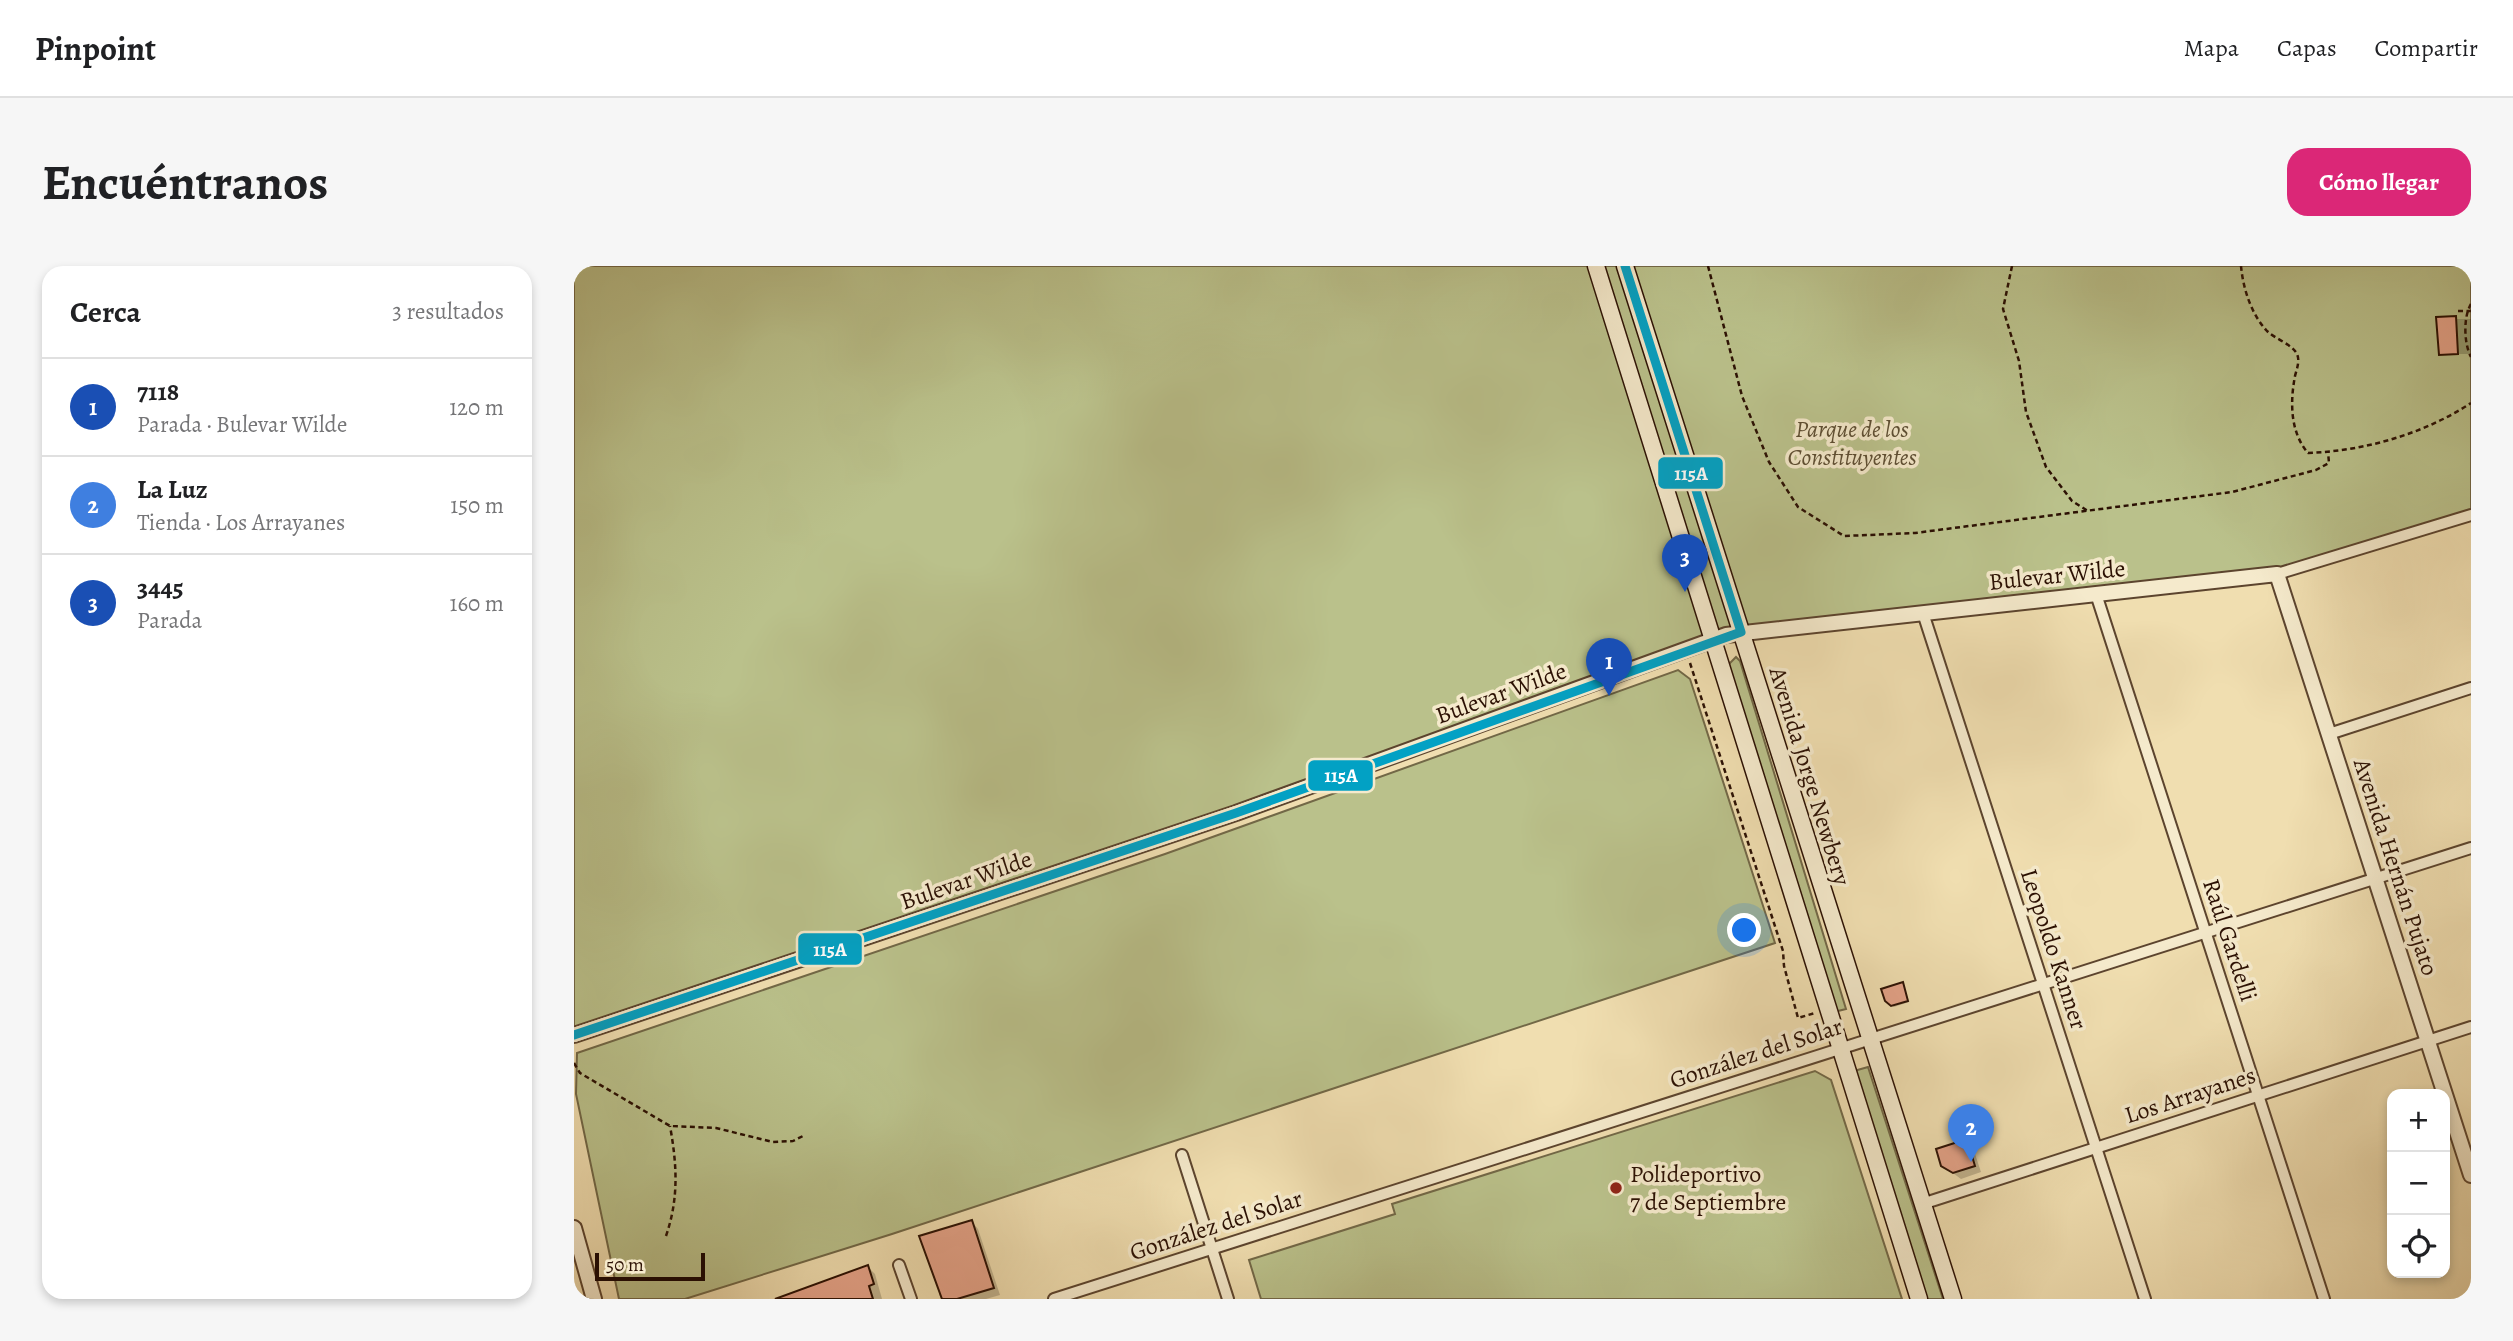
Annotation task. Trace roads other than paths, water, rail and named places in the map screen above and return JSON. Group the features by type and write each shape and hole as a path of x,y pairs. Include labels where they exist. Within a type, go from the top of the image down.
{"main road":[{"path":"1595,266 1838,1048 1919,1299"},
{"name":"Avenida Jorge Newbery","path":"1625,266 1953,1299"}],"street":[{"name":"Bulevar Wilde","path":"574,1035 1237,813 1712,640 1741,632 2277,574 2471,515"},
{"name":"Avenida Hernán Pujato","path":"2277,574 2471,1175"},
{"name":"Raúl Gardelli","path":"2096,594 2324,1299"},
{"name":"Leopoldo Kanner","path":"1923,613 2145,1299"},
{"path":"2329,734 2471,688"},
{"name":"González del Solar","path":"1054,1299 2471,848"},
{"name":"Los Arrayanes","path":"1922,1204 2471,1027"},
{"path":"1182,1156 1228,1299"},
{"path":"574,1228 594,1299"},
{"path":"899,1265 911,1299"}],"place":[{"name":"3445","path":"1685,592"},
{"name":"7118","path":"1609,696"},
{"name":"La Luz","path":"1971,1162"},
{"name":"Polideportivo 7 de Septiembre","path":"1616,1188"}],"park label":[{"name":"Parque de los Constituyentes","path":"1852,443"}]}
